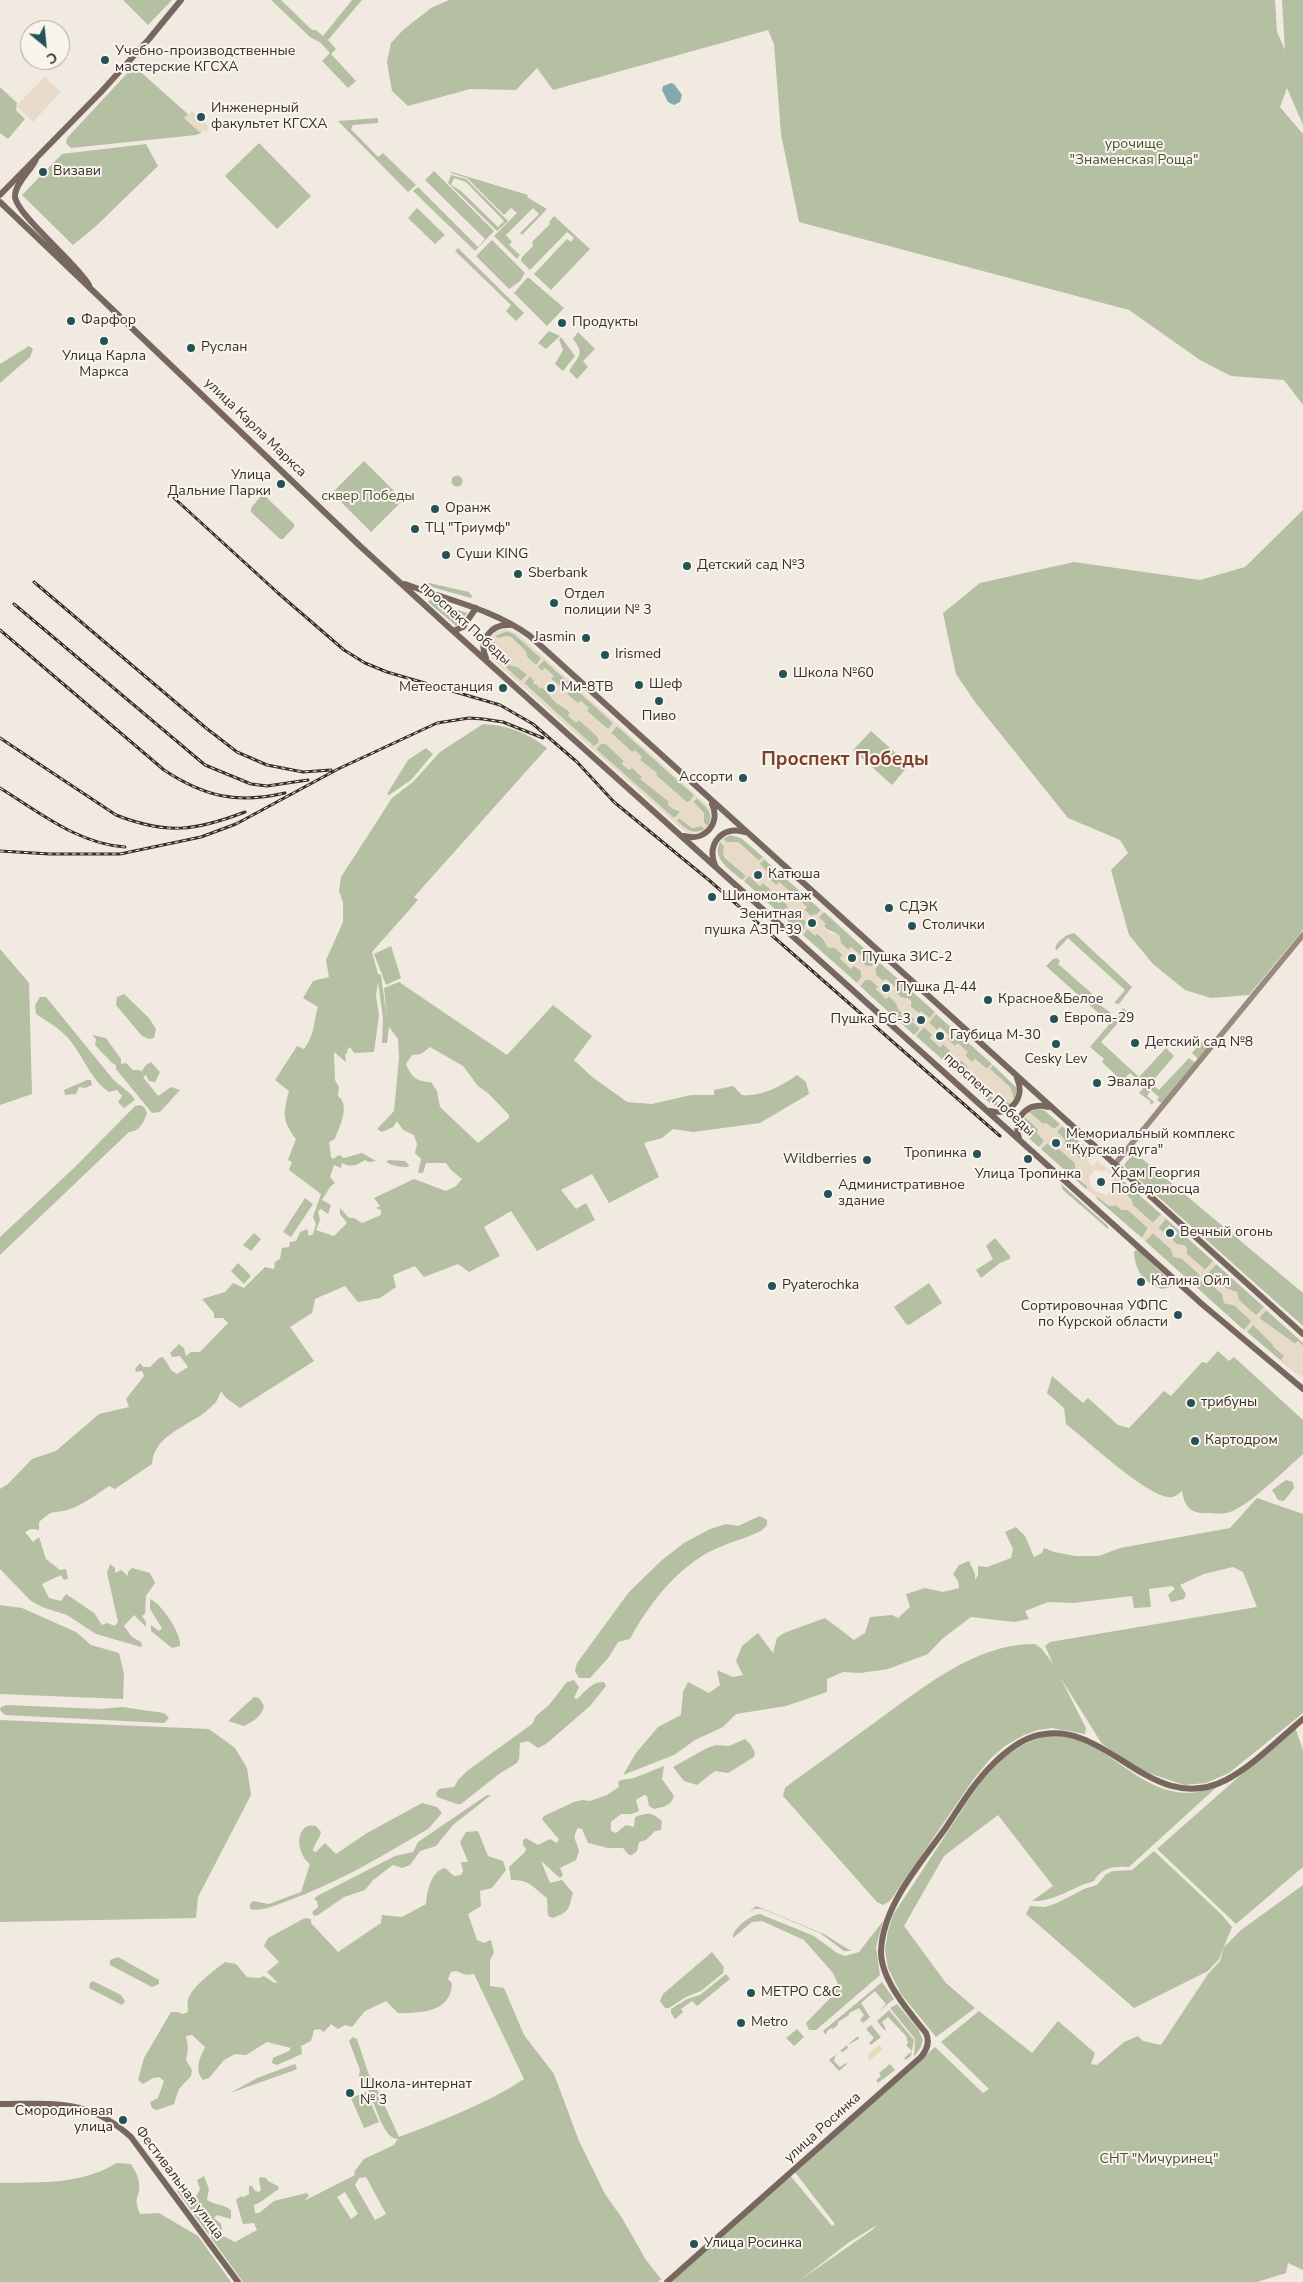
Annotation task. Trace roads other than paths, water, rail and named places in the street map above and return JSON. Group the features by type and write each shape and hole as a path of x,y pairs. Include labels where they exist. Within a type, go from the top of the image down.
{"main road":[{"path":"0,194 130,60 181,0"},
{"name":"улица Карла Маркса","path":"36,159 33,167 16,190 15,201 24,215 74,263 92,290"},
{"name":"улица Карла Маркса","path":"0,202 401,583"},
{"name":"проспект Победы","path":"401,583 476,608 518,627 1303,1334"},
{"name":"проспект Победы","path":"401,583 986,1110 1242,1338 1303,1389"},
{"path":"453,631 464,627 476,608"},
{"path":"487,660 483,648 484,641 492,630 504,625 518,627"},
{"path":"681,834 696,837 709,830 715,816 710,801"},
{"path":"716,866 712,851 718,837 732,830 747,834"},
{"path":"1114,1164 1303,935"},
{"path":"986,1110 1001,1112 1014,1105 1020,1090 1015,1076"},
{"path":"1020,1140 1017,1126 1023,1112 1037,1105 1052,1108"},
{"name":"улица Росинка","path":"667,2282 924,2054 928,2044 926,2033 899,1998 886,1974 882,1964 882,1942 886,1926 899,1895 977,1782 991,1766 1013,1747 1040,1735 1059,1734 1097,1746 1139,1773 1156,1780 1176,1787 1194,1789 1214,1784 1233,1775 1303,1719"},
{"name":"Фестивальная улица","path":"0,2104 63,2104 84,2108 104,2116 117,2125 131,2138 238,2282"}],"water":[{"path":"671,83 674,84 682,95 680,102 674,105 668,102 662,90 663,86"}],"railway":[{"path":"174,498 344,650 365,663 387,672 500,705 533,724 577,762 614,802 710,881 1000,1136"},
{"path":"34,582 206,728 237,752 267,765 303,772 331,770"},
{"path":"14,604 205,765 251,784 267,786 308,780"},
{"path":"0,630 164,770 179,779 193,787 222,796 236,798 252,798 285,793"},
{"path":"0,851 50,854 120,854 201,837 236,824 338,769 437,723 469,718 483,719 503,722 543,738"},
{"path":"0,738 116,815 134,821 166,828 196,827 245,812"},
{"path":"0,788 75,833 108,845 125,847"}],"place":[{"name":"Учебно-производственные мастерские КГСХА","path":"105,60"},
{"name":"Инженерный факультет КГСХА","path":"201,117"},
{"name":"Визави","path":"43,172"},
{"name":"Фарфор","path":"71,321"},
{"name":"Продукты","path":"562,323"},
{"name":"Улица Карла Маркса","path":"104,341"},
{"name":"Руслан","path":"191,348"},
{"name":"Улица Дальние Парки","path":"281,484"},
{"name":"Оранж","path":"435,509"},
{"name":"ТЦ \"Триумф\"","path":"415,529"},
{"name":"Суши KING","path":"446,555"},
{"name":"Детский сад №3","path":"687,566"},
{"name":"Sberbank","path":"518,574"},
{"name":"Отдел полиции № 3","path":"554,603"},
{"name":"Jasmin","path":"586,638"},
{"name":"Irismed","path":"605,655"},
{"name":"Школа №60","path":"783,674"},
{"name":"Шеф","path":"639,685"},
{"name":"Метеостанция","path":"503,688"},
{"name":"Ми-8ТВ","path":"551,688"},
{"name":"Пиво","path":"659,701"},
{"name":"Ассорти","path":"743,778"},
{"name":"Катюша","path":"758,875"},
{"name":"Шиномонтаж","path":"712,897"},
{"name":"СДЭК","path":"889,908"},
{"name":"Зенитная пушка АЗП-39","path":"812,923"},
{"name":"Столички","path":"912,926"},
{"name":"Пушка ЗИС-2","path":"852,958"},
{"name":"Пушка Д-44","path":"886,988"},
{"name":"Красное&Белое","path":"988,1000"},
{"name":"Европа-29","path":"1054,1019"},
{"name":"Пушка БС-3","path":"921,1020"},
{"name":"Гаубица М-30","path":"940,1036"},
{"name":"Детский сад №8","path":"1135,1043"},
{"name":"Cesky Lev","path":"1056,1044"},
{"name":"Эвалар","path":"1097,1083"},
{"name":"Мемориальный комплекс \"Курская дуга\"","path":"1056,1143"},
{"name":"Тропинка","path":"977,1154"},
{"name":"Улица Тропинка","path":"1028,1159"},
{"name":"Wildberries","path":"867,1160"},
{"name":"Храм Георгия Победоносца","path":"1101,1182"},
{"name":"Административное здание","path":"828,1194"},
{"name":"Вечный огонь","path":"1170,1233"},
{"name":"Калина Ойл","path":"1141,1282"},
{"name":"Pyaterochka","path":"772,1286"},
{"name":"Сортировочная УФПС по Курской области","path":"1178,1315"},
{"name":"трибуны","path":"1191,1403"},
{"name":"Картодром","path":"1195,1441"},
{"name":"МЕТРО С&С","path":"751,1993"},
{"name":"Metro","path":"741,2023"},
{"name":"Школа-интернат № 3","path":"350,2093"},
{"name":"Смородиновая улица","path":"123,2120"},
{"name":"Улица Росинка","path":"694,2244"}],"district":[{"name":"Проспект Победы","path":"845,760"}],"park label":[{"name":"урочище \"Знаменская Роща\"","path":"1134,154"},
{"name":"сквер Победы","path":"368,497"},
{"name":"СНТ \"Мичуринец\"","path":"1159,2160"}]}
